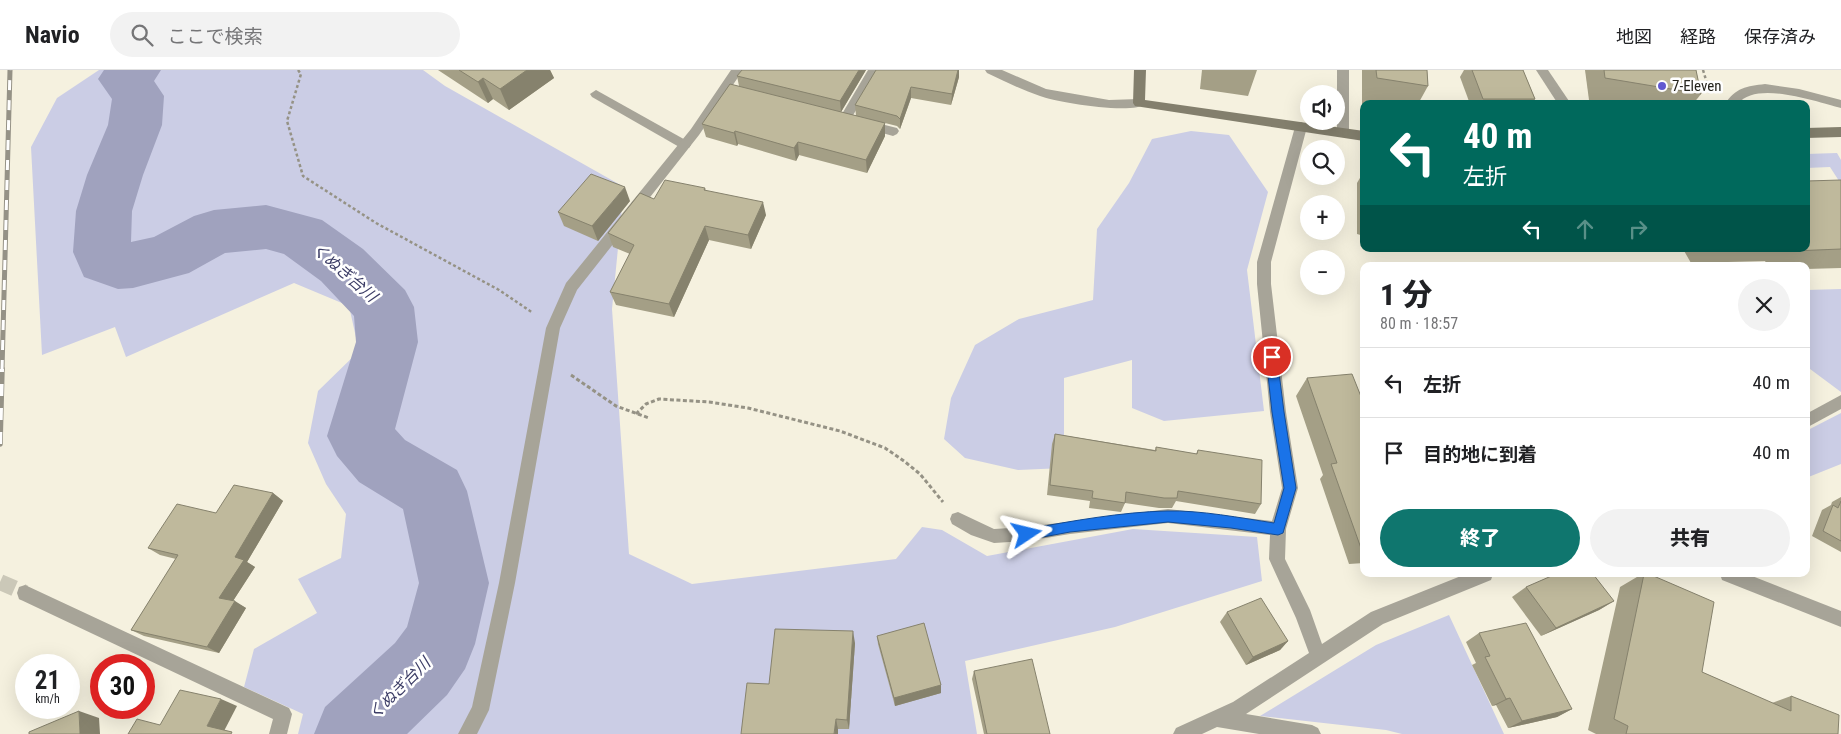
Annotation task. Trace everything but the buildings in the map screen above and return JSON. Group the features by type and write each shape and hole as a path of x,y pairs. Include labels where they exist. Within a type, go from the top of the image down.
{"street":[{"path":"467,734 480,710 507,583 553,328 571,287 729,90 736,70"},
{"path":"874,70 841,118 893,131"},
{"path":"991,70 1044,93 1109,104 1139,103 1300,127"},
{"path":"1139,103 1140,70"},
{"path":"1343,70 1343,134"},
{"path":"1542,70 1562,100"},
{"path":"1733,100 1748,88 1767,87 1841,104"},
{"path":"596,94 685,145"},
{"path":"1300,130 1264,262 1264,284 1278,412 1290,488 1278,529 1277,559 1304,616 1318,655"},
{"path":"1319,130 1360,136"},
{"path":"1810,133 1841,132"},
{"path":"1810,420 1841,401"},
{"path":"958,519 977,530 994,536 1027,534 1168,516 1278,529"},
{"path":"1182,734 1238,708 1377,618 1478,577"},
{"path":"1736,577 1841,619"},
{"path":"25,593 283,714 278,734"},
{"path":"1217,718 1312,734"}],"path":[{"path":"298,70 301,74 287,121 303,176 376,223 520,303"},
{"path":"1703,70 1710,95"},
{"path":"548,359 616,406 649,418"},
{"path":"636,414 646,404 659,400 710,402 748,408 840,431 884,448 904,461 920,474 958,519"}],"shaded area":[{"path":"99,70 423,70 445,86 624,187 612,309 629,554 692,584 896,559 922,527 942,530 987,556 1133,529 1257,537 1262,581 1115,627 965,661 977,734 298,734 303,714 244,687 254,649 317,613 298,579 341,558 346,514 326,484 308,443 318,391 359,351 349,306 294,283 126,357 115,327 42,355 31,147 57,98"},
{"path":"1191,131 1229,135 1268,192 1247,270 1264,411 1164,421 1132,408 1132,360 1064,378 1064,468 1018,470 965,458 944,439 951,398 975,345 1019,319 1093,300 1097,229 1129,183 1152,139"},
{"path":"1837,153 1841,160 1841,184 1830,167 1810,168 1810,154"},
{"path":"1841,289 1841,392 1810,369 1810,290"},
{"path":"1841,413 1841,464 1810,476 1810,429"},
{"path":"1449,615 1504,734 1402,734 1386,730 1260,716 1376,645"}],"waterway":[{"name":"くぬぎ台川","path":"135,70 124,79 138,96 135,125 115,175 104,211 102,252 105,261 118,266 133,265 168,257 214,232 266,227 302,236 342,265 384,307 387,342 360,436 382,461 433,491 454,583 439,644 421,669 352,734"}],"tunnel":[{"path":"0,582 25,593"}],"railway":[{"path":"2,370 10,70"},
{"path":"0,444 2,369"}],"place":[{"name":"7-Eleven","path":"1662,86"}],"route":[{"path":"1027,534 1070,527 1119,523 1145,517 1168,516 1278,529 1290,488 1278,412 1272,357"}]}
